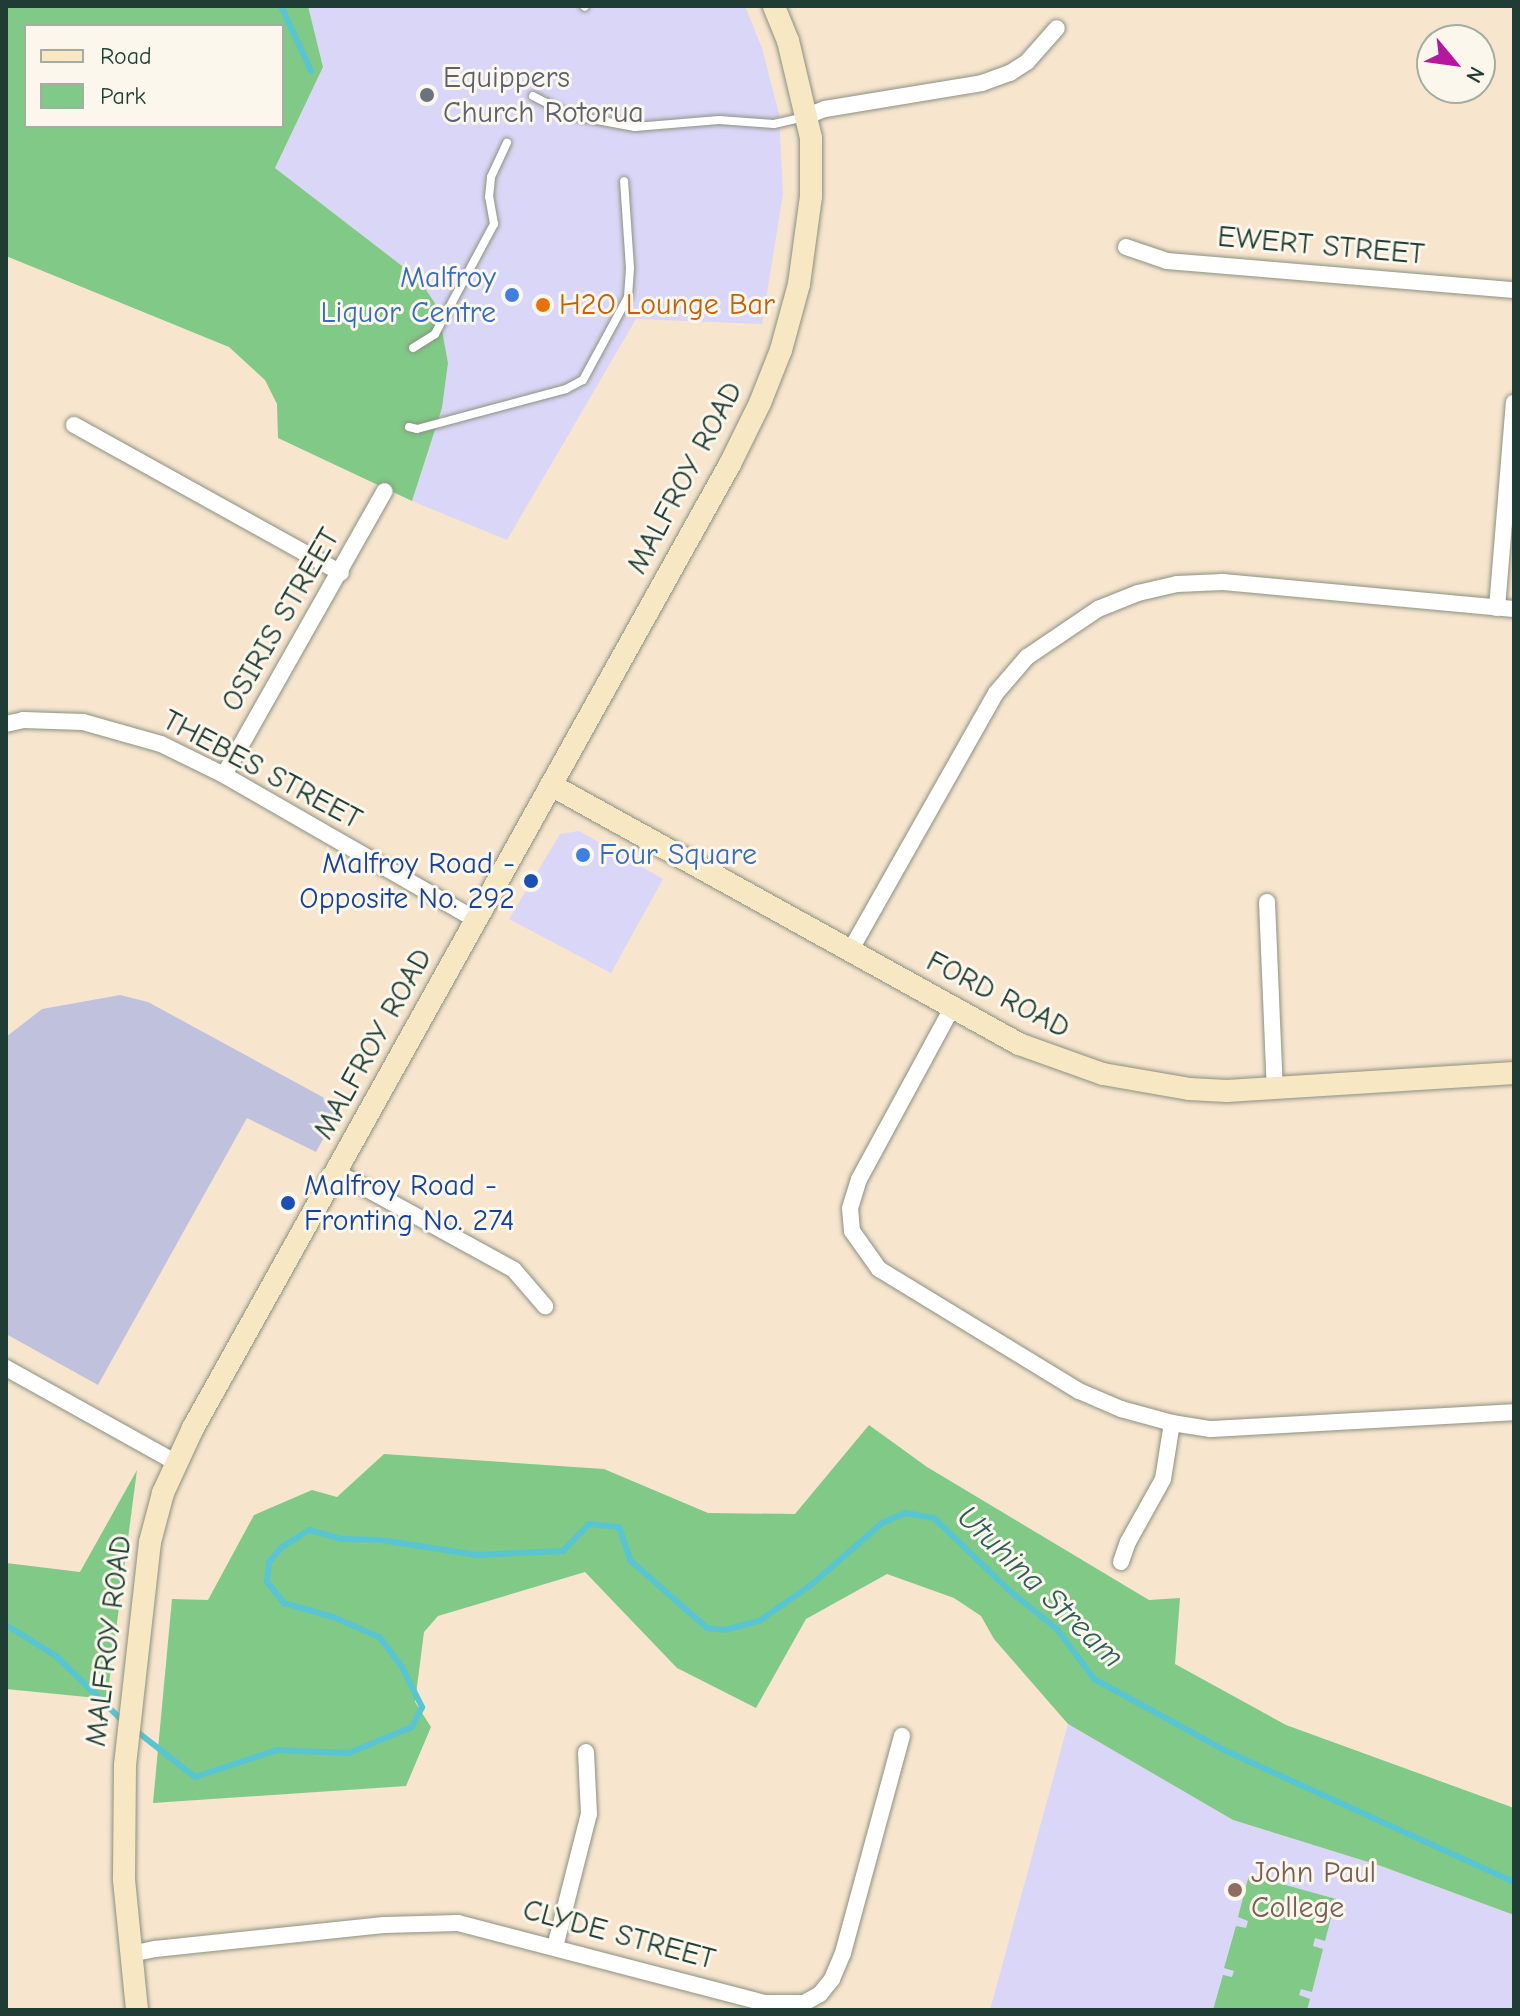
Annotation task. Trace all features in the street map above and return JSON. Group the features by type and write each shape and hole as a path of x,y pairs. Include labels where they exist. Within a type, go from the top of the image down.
{"main road":[{"name":"MALFROY ROAD","path":"137,2010 122,1849 125,1765 150,1542 175,1462 730,464 781,350 799,284 811,196 811,138 788,41 774,6"},
{"name":"FORD ROAD","path":"551,785 1019,1044 1103,1074 1189,1089 1275,1089 1514,1073"}],"street":[{"path":"804,117 825,109 982,83 1010,73 1027,62 1057,28"},
{"name":"EWERT STREET","path":"1126,247 1167,261 1514,290"},
{"path":"850,951 996,693 1027,657 1098,609 1138,593 1177,584 1223,582 1506,608 1514,403"},
{"path":"74,425 341,573"},
{"name":"OSIRIS STREET","path":"224,775 385,491"},
{"name":"THEBES STREET","path":"6,724 23,720 83,722 124,731 161,744 224,775 476,920"},
{"path":"1267,902 1275,1089"},
{"path":"952,1008 859,1179 850,1208 852,1231 879,1269 906,1289 1079,1391 1121,1409 1172,1423 1211,1429 1514,1412"},
{"path":"336,1172 514,1270 545,1306"},
{"path":"6,1368 175,1462"},
{"path":"1121,1562 1128,1542 1163,1479 1172,1423"},
{"name":"CLYDE STREET","path":"131,1954 424,1922 485,1928 765,2003 784,2006 804,2003 820,1994 832,1979 843,1953 902,1736"},
{"path":"555,1947 589,1814 586,1752"}],"lane":[{"path":"533,96 570,115 635,127 719,120 774,124 804,117"},
{"path":"413,348 435,334 494,224 489,197 491,177 507,143"},
{"path":"409,427 417,429 566,389 583,380 628,297 630,268 624,181"}],"shaded area":[{"path":"308,6 745,6 762,48 779,114 783,194 762,324 636,319 507,540 412,501 442,408 448,363 438,308 419,279 275,168 323,67"},
{"path":"579,831 663,879 611,973 509,919 560,834"},
{"path":"120,995 148,1002 341,1107 316,1152 247,1118 98,1385 6,1334 6,1037 42,1009"},
{"name":"John Paul College","path":"1068,1724 1233,1820 1381,1866 1514,1915 1514,2010 990,2010"}],"green space":[{"path":"6,6 308,6 323,67 275,168 419,279 438,308 448,363 442,408 412,501 278,438 277,404 265,380 229,347 6,256"},
{"path":"869,1425 927,1467 1149,1600 1180,1598 1175,1664 1286,1725 1514,1808 1514,1915 1381,1866 1233,1820 1068,1724 994,1639 981,1616 954,1598 887,1574 806,1619 756,1708 677,1668 585,1572 438,1616 424,1632 415,1702 431,1727 406,1786 153,1803 172,1599 208,1600 254,1515 312,1490 337,1497 384,1454 604,1469 708,1513 795,1514"},
{"path":"137,1470 107,1699 6,1689 6,1563 80,1572"},
{"path":"1249,1875 1336,1899 1325,1941 1315,1938 1313,1946 1323,1949 1312,1992 1301,1989 1299,1995 1310,1999 1307,2010 1213,2010 1223,1975 1232,1977 1234,1971 1224,1968 1236,1926 1246,1928 1248,1921 1238,1917"}],"waterway":[{"path":"281,6 311,71"},
{"name":"Utuhina Stream","path":"135,1730 195,1777 277,1750 349,1753 412,1727 422,1707 402,1667 379,1637 333,1617 284,1603 267,1582 269,1562 282,1547 309,1530 342,1539 381,1540 477,1555 563,1551 589,1524 619,1527 631,1561 707,1628 725,1630 759,1621 811,1585 882,1523 905,1513 934,1518 1012,1593 1057,1629 1094,1679 1224,1750 1514,1882"},
{"name":"Utuhina Stream","path":"6,1625 56,1656 126,1724"}],"place":[{"name":"Equippers Church Rotorua","path":"427,95"},
{"name":"Malfroy Liquor Centre","path":"512,295"},
{"name":"H2O Lounge Bar","path":"543,305"},
{"name":"Four Square","path":"583,855"},
{"name":"Malfroy Road - Opposite No. 292","path":"531,881"},
{"name":"Malfroy Road - Fronting No. 274","path":"288,1203"},
{"name":"John Paul College","path":"1235,1890"}]}
